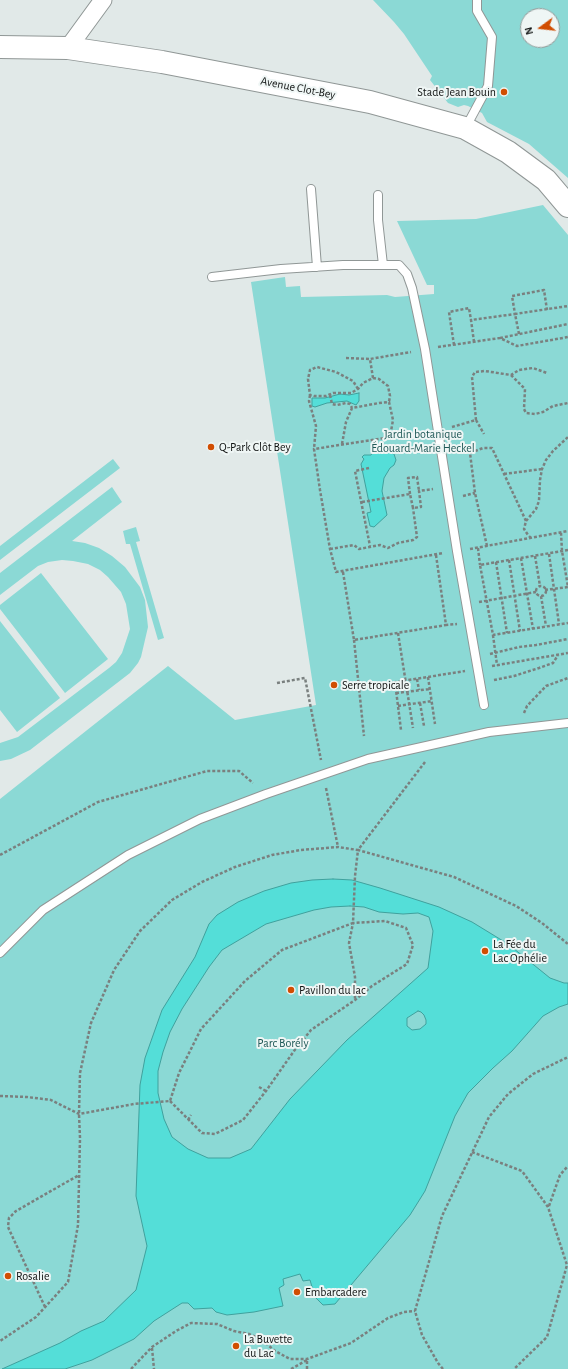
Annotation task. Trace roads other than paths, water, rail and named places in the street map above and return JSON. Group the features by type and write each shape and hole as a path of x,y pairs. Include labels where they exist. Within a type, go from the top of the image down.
{"street":[{"path":"68,48 103,0"},
{"name":"Avenue Clot-Bey","path":"0,47 68,48 162,62 370,102 465,128 508,152 546,180 568,206"}],"lane":[{"path":"465,128 488,86 492,37 477,10 477,0"},
{"path":"311,189 317,267"},
{"path":"378,195 378,220 383,266"},
{"path":"212,277 280,269 399,265 408,274 425,349 437,429 484,705"},
{"path":"0,953 43,910 128,855 200,819 266,794 368,759 489,732 568,723"}],"place":[{"name":"Stade Jean Bouin","path":"504,92"},
{"name":"Q-Park Clôt Bey","path":"211,447"},
{"name":"Serre tropicale","path":"334,685"},
{"name":"La Fée du Lac Ophélie","path":"485,951"},
{"name":"Pavillon du lac","path":"291,990"},
{"name":"Rosalie","path":"8,1276"},
{"name":"Embarcadere","path":"297,1292"},
{"name":"La Buvette du Lac","path":"236,1346"}],"park label":[{"name":"Jardin botanique Édouard-Marie Heckel","path":"423,441"},
{"name":"Parc Borély","path":"283,1043"}]}
